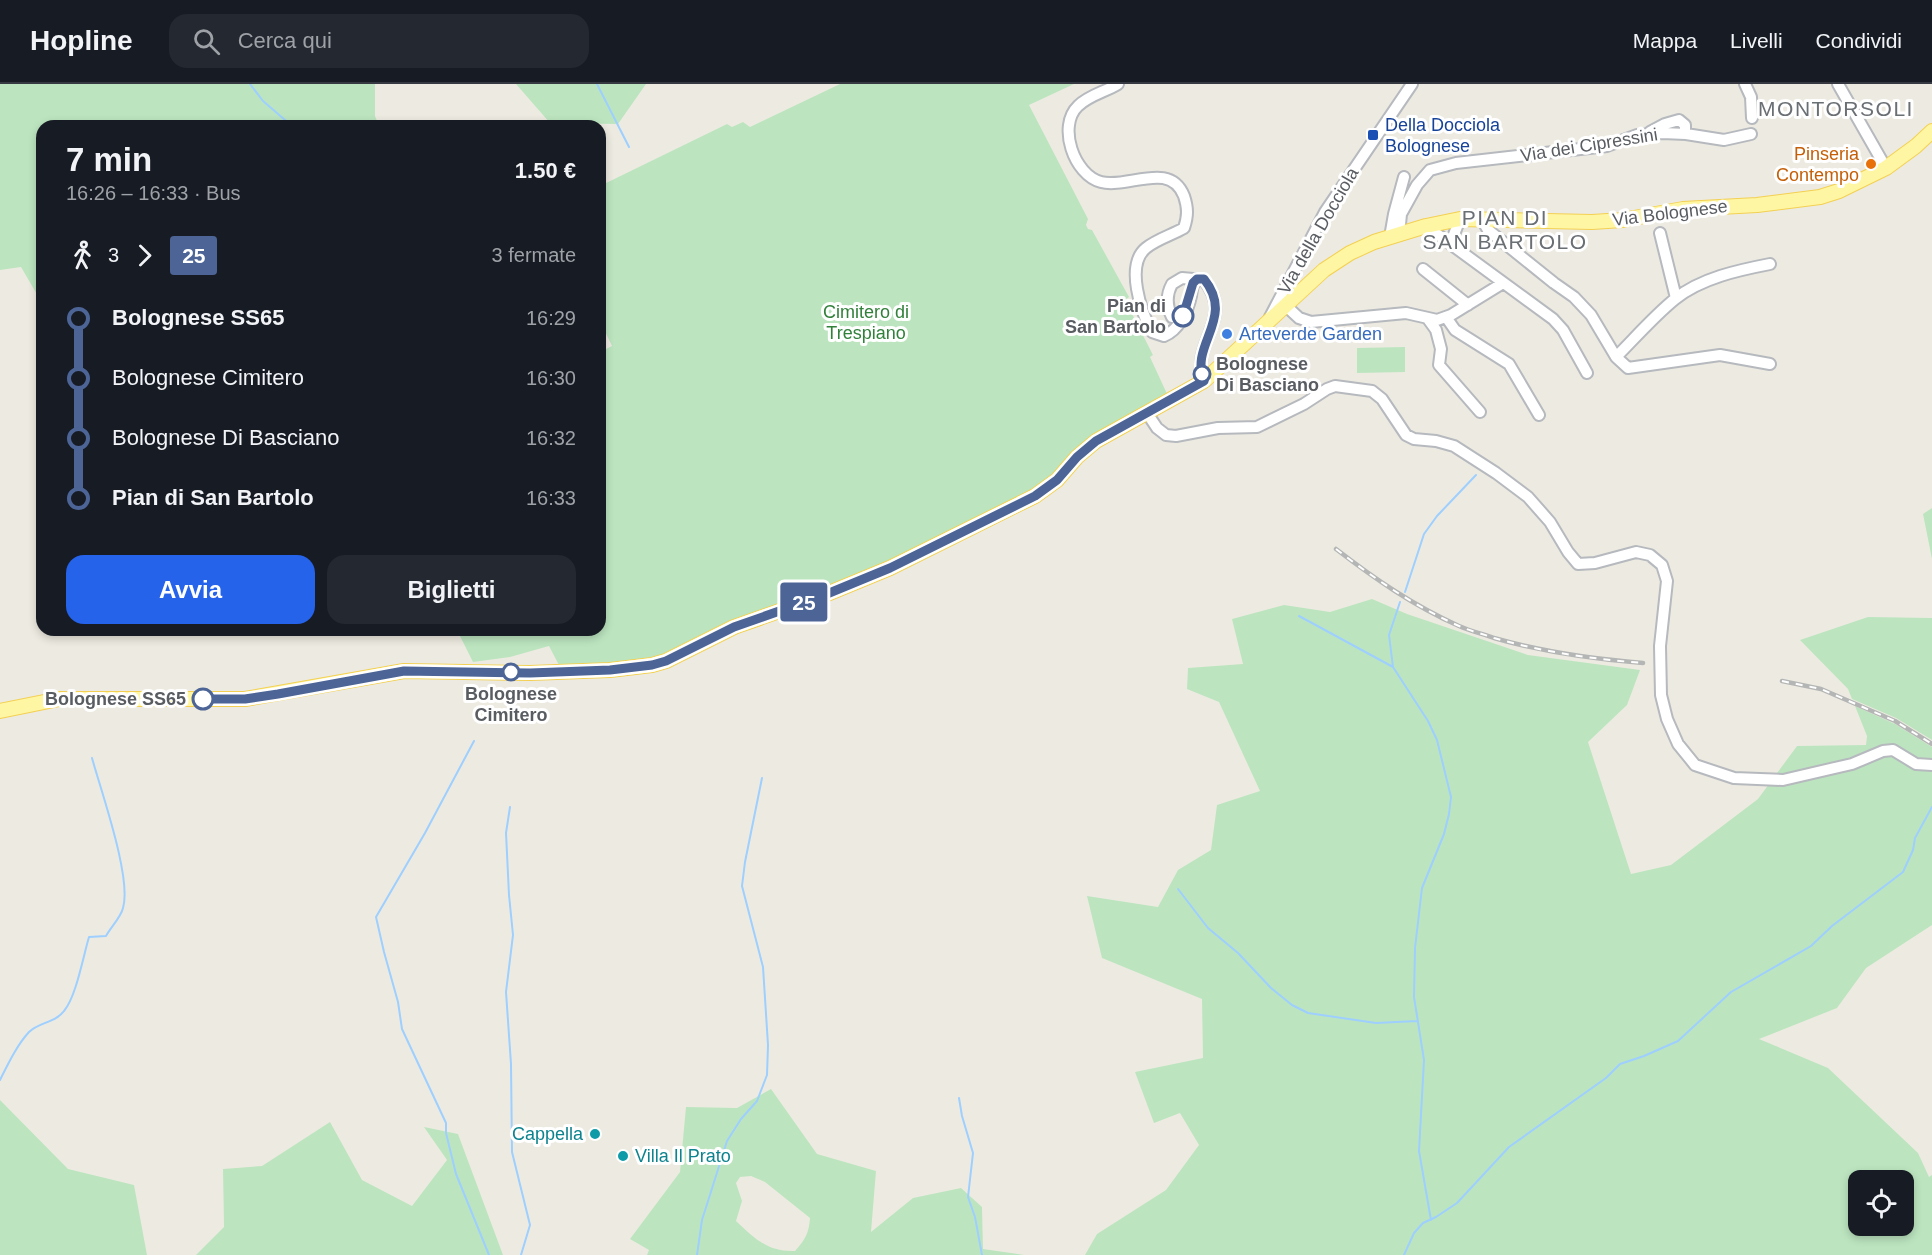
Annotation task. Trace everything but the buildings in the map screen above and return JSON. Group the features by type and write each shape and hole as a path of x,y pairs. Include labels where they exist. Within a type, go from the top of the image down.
{"main road":[{"name":"Via Bolognese","path":"0,711 59,699 245,699 404,671 530,673 610,670 666,661 734,627 880,572 1035,496 1057,480 1077,457 1096,441 1204,381 1324,270 1374,242 1426,226 1460,219 1592,222 1623,220 1683,209 1801,201 1839,192 1886,168 1929,136"}],"street":[{"path":"1118,84 1090,97 1078,106 1070,116 1068,128 1070,143 1077,161 1087,175 1101,182 1119,183 1152,178 1168,179 1177,184 1181,190 1188,218 1184,228 1146,248 1136,264 1135,277 1147,323 1152,332 1164,336 1170,333 1183,318 1191,296 1191,288 1197,279"},
{"name":"Via della Docciola","path":"1268,320 1325,212 1412,84"},
{"path":"1745,84 1751,98 1752,118"},
{"path":"1839,85 1886,168"},
{"name":"Via dei Cipressini","path":"1394,236 1401,214 1417,185 1430,170 1456,163 1607,146 1644,135 1685,134 1724,140 1751,134"},
{"path":"1394,236 1396,206 1404,177"},
{"path":"1482,218 1488,230 1574,297 1591,315 1616,357 1628,368 1720,355 1770,364"},
{"path":"1456,248 1453,237 1460,219"},
{"path":"1426,226 1558,325 1587,373"},
{"path":"1660,233 1676,298"},
{"path":"1616,357 1676,298 1700,285 1737,270 1770,264"},
{"path":"1423,268 1468,305"},
{"path":"1183,318 1172,317 1168,308 1169,290 1172,284 1182,278 1204,279 1216,300 1216,311 1203,353 1204,381"},
{"path":"1285,305 1299,318 1311,322 1406,312 1437,320 1468,305 1503,283"},
{"path":"1446,317 1455,330 1509,364 1539,415"},
{"path":"1428,319 1436,330 1441,349 1439,365 1480,412"},
{"path":"1147,413 1157,428 1166,435 1186,434 1218,428 1257,427 1335,386 1372,391 1382,399 1406,435 1414,439 1436,441 1454,446 1520,491 1540,509 1578,564 1595,563 1636,552 1650,555 1662,565 1667,581 1661,634 1661,695 1666,719 1678,744 1695,765 1734,778 1783,780 1852,764 1883,751 1893,750 1916,764 1932,765"}],"green space":[{"path":"0,84 375,84 377,120 36,120 36,293 21,267 0,270"},
{"path":"516,84 646,84 618,124 606,124 606,120 547,120"},
{"name":"Cimitero di Trespiano","path":"840,84 1074,84 1029,105 1088,219 1086,225 1088,229 1092,230 1129,297 1125,300 1153,355 1150,357 1168,396 1090,437 1047,479 1029,493 1003,507 856,576 746,617 668,655 651,660 560,667 549,646 510,657 473,662 460,636 606,636 606,349 612,346 606,334 606,183 727,124 732,127 743,122 750,127"},
{"path":"1405,347 1405,372 1357,373 1357,348"},
{"path":"1932,508 1932,559 1923,514"},
{"path":"1372,599 1407,614 1528,655 1640,670 1627,705 1588,742 1631,874 1671,865 1758,799 1797,746 1866,745 1867,736 1855,706 1895,724 1932,747 1932,925 1866,968 1837,1008 1759,1039 1828,1068 1918,1153 1929,1177 1932,1175 1932,1255 1085,1255 1097,1234 1166,1190 1199,1145 1180,1113 1154,1123 1135,1072 1203,1058 1202,999 1102,958 1087,896 1158,907 1178,870 1211,850 1217,805 1260,791 1219,702 1187,689 1188,668 1243,664 1232,619 1284,605 1330,612"},
{"path":"1868,617 1932,618 1932,740 1896,718 1852,699 1848,689 1800,640"},
{"path":"771,1089 817,1154 876,1171 871,1232 913,1198 961,1188 982,1207 983,1249 1024,1255 647,1255 649,1250 630,1239 680,1172 686,1107 737,1108","holes":["751,1176 765,1182 810,1218 806,1236 795,1251 769,1247 736,1221 742,1201 736,1183 740,1177"]},
{"path":"0,1100 68,1169 134,1185 147,1255 0,1255"},
{"path":"330,1122 362,1180 412,1206 447,1160 424,1127 458,1134 503,1255 196,1255 224,1227 223,1169 262,1166"}],"waterway":[{"path":"250,84 263,101 285,120"},
{"path":"597,84 629,147"},
{"path":"1405,592 1424,534 1437,516 1476,475"},
{"path":"1400,602 1389,635 1393,667 1428,721 1437,740 1451,797 1444,834 1422,888 1415,948 1414,997 1424,1060 1419,1151 1431,1220"},
{"path":"1299,616 1393,667"},
{"path":"474,741 425,833 376,917 398,1002 402,1029 446,1123 446,1133 456,1174 489,1255"},
{"path":"0,1080 29,1032 56,1018 64,1011 76,987 89,937 106,936 123,908 125,894 120,856 92,758"},
{"path":"697,1255 702,1220 727,1141 741,1119 757,1101 767,1075 768,1045 763,967 742,886 762,778"},
{"path":"510,807 506,833 513,935 506,992 511,1064 512,1152 530,1225 521,1255"},
{"path":"1404,1255 1414,1233 1423,1223 1457,1203 1509,1147 1606,1078 1620,1064 1678,1041 1731,992 1811,946 1832,926 1903,872 1913,850 1915,838 1932,807"},
{"path":"1178,889 1208,928 1238,953 1271,988 1292,1005 1308,1013 1376,1023 1417,1021"},
{"path":"959,1098 973,1153 968,1197 975,1217 982,1255"}],"railway":[{"path":"1336,549 1411,601 1468,629 1512,643 1549,651 1643,663"},
{"path":"1782,681 1821,689 1895,721 1932,744"}],"bus line":[{"name":"25","path":"203,699 245,699 404,671 530,673 610,670 666,661 734,627 822,596 890,568 1035,496 1057,480 1077,457 1096,441 1204,381 1203,353 1216,311 1216,300 1204,279 1197,279 1193,283 1191,296 1183,316"}],"place":[{"name":"Della Docciola Bolognese","path":"1373,135"},
{"name":"Pinseria Contempo","path":"1871,164"},
{"name":"Pian di San Bartolo","path":"1183,316"},
{"name":"Arteverde Garden","path":"1227,334"},
{"name":"Bolognese Di Basciano","path":"1202,374"},
{"name":"Bolognese Cimitero","path":"511,672"},
{"name":"Bolognese SS65","path":"203,699"},
{"name":"Cappella","path":"595,1134"},
{"name":"Villa Il Prato","path":"623,1156"}],"district":[{"name":"MONTORSOLI","path":"1836,108"},
{"name":"PIAN DI SAN BARTOLO","path":"1505,229"}]}
